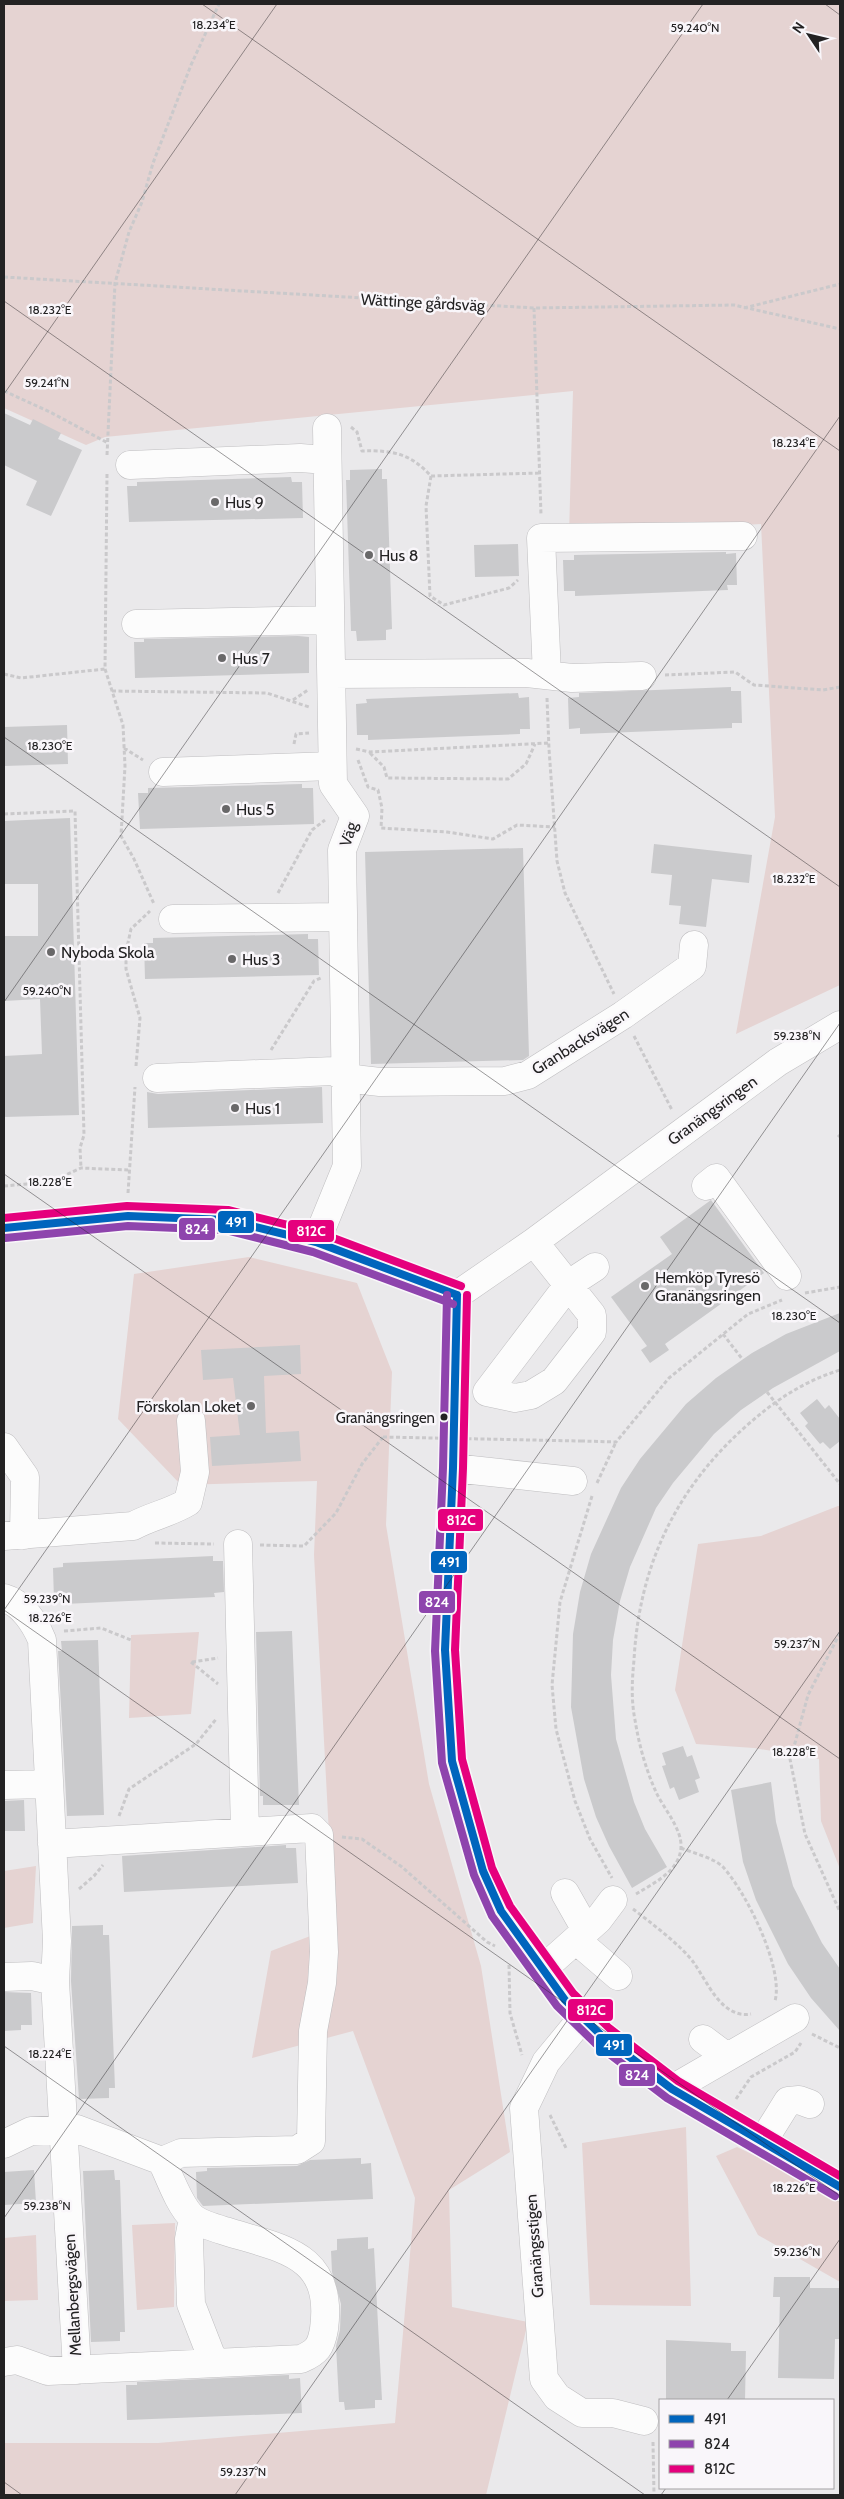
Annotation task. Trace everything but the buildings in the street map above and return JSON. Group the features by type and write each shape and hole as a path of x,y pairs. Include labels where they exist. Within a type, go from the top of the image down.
{"street":[{"name":"Väg","path":"316,1242 347,1166 348,1103 345,1078 342,850 355,816 333,784 327,428"},
{"path":"115,467 300,458 327,460"},
{"path":"546,675 541,548 743,536"},
{"path":"136,624 329,620"},
{"path":"332,674 484,672 572,678 642,676"},
{"path":"163,772 332,766"},
{"path":"173,919 342,917"},
{"name":"Granbacksvägen","path":"143,1077 334,1071 345,1078 380,1082 505,1081 528,1075 623,1015 692,966 694,945"},
{"name":"Granängsringen","path":"456,1295 534,1242 778,1062 840,1025"},
{"path":"706,1186 716,1178 792,1289"},
{"path":"4,1228 128,1216 227,1220 316,1242 456,1295 454,1468 445,1650 452,1761 483,1871 501,1911 565,2000 602,2036 672,2088 840,2187"},
{"path":"534,1242 569,1284 595,1267"},
{"path":"4,1447 25,1478 14,1536 133,1526 145,1519 174,1510 188,1502 195,1472 192,1421"},
{"path":"454,1468 524,1486 587,1487"},
{"path":"238,1544 236,1693 245,1832"},
{"path":"4,1598 13,1601 36,1624 40,1633"},
{"name":"Mellanbergsvägen","path":"40,1633 42,1640 57,1941 55,1981 77,2370"},
{"path":"4,1785 49,1784"},
{"path":"52,1844 312,1828 319,1835 324,1952 322,1983 313,2032 311,2141 297,2150 180,2153 162,2161"},
{"path":"565,1893 581,1935 618,1976"},
{"path":"543,1969 623,1897"},
{"path":"4,1977 32,1976 55,1981"},
{"path":"672,2088 727,2057 789,2013"},
{"name":"Granängsstigen","path":"583,2017 546,2062 524,2108 544,2379 558,2398 582,2413 613,2413 644,2421"},
{"path":"702,2039 727,2057"},
{"path":"763,2141 788,2101 799,2100 810,2104"},
{"path":"4,2144 32,2131 77,2129 162,2161 182,2201 193,2218 190,2239 191,2304 214,2363"},
{"name":"Mellanbergsvägen","path":"4,2362 18,2360 48,2371 301,2359 316,2353 322,2345 325,2322 323,2293 316,2272 306,2260 292,2252 214,2227 193,2218"}],"path":[{"path":"128,1216 128,1170 143,1077 140,1018 126,969 126,952 131,929 155,906 134,860 120,836 125,766 123,725 105,669 115,467 108,443 115,283 129,232 142,202 153,163 191,66 219,4"},
{"name":"Wättinge gårdsväg","path":"4,277 534,308 734,305 840,329"},
{"path":"743,308 840,284"},
{"path":"431,476 426,506 430,596 444,605 509,588 541,548 534,308"},
{"path":"4,391 50,412 108,443"},
{"path":"327,428 335,422 344,422 357,432 362,451 383,450 403,455 420,464 431,476 540,473"},
{"path":"4,674 21,678 105,669"},
{"path":"642,676 735,672 754,685 823,690 840,687"},
{"path":"546,675 548,743 554,827 557,861 565,893 623,1015 675,1117"},
{"path":"112,691 267,693 315,710"},
{"path":"548,743 370,752 353,748 368,787 378,790 382,808 381,828 447,832 493,839 518,826 554,827"},
{"path":"370,752 384,767 387,778 508,779 526,764 535,744"},
{"path":"4,814 75,811 84,1135 80,1148 81,1168"},
{"path":"265,918 312,830 325,820"},
{"path":"263,1074 264,1062 282,1030 314,981 323,977"},
{"path":"4,1186 50,1182 81,1168 128,1170"},
{"path":"759,2010 744,2016 727,2008 707,1984 694,1963 623,1897 590,1839 575,1801 556,1728 552,1686 560,1602 587,1487 616,1442 669,1378 748,1314 792,1289 840,1287"},
{"path":"723,1334 743,1360"},
{"path":"623,1897 661,1879 671,1870 681,1848 678,1833 656,1792 646,1768 634,1719 632,1679 635,1632 640,1602 657,1551 686,1495 719,1451 775,1402 817,1377 840,1370"},
{"path":"767,1392 840,1484"},
{"path":"133,1526 148,1543 304,1546 336,1513 362,1464 383,1437 616,1442"},
{"path":"40,1633 101,1628 131,1640"},
{"path":"840,1633 808,1695 795,1742 789,1754 805,1834 840,1912"},
{"path":"54,1897 78,1889 94,1876 104,1863 128,1789 196,1744 236,1693 191,1662"},
{"path":"319,1835 362,1839 402,1867 487,1942 502,1949"},
{"path":"681,1848 722,1866 731,1878 770,1950 778,1991 803,2038 795,2052 752,2077 724,2119"},
{"path":"768,2006 789,2013 840,2048"},
{"path":"644,2421 653,2438 654,2495"}],"shaded area":[{"path":"4,4 840,4 840,985 736,1034 775,817 761,524 569,535 573,391 105,437 86,445 4,408"},
{"path":"249,1257 357,1283 392,1372 386,1525 429,1784 481,1966 510,2152 449,2190 452,2307 528,2322 486,2495 4,2495 4,2443 158,2443 395,2423 415,2198 353,2031 252,2058 271,1951 334,1927 314,1555 317,1481 181,1485 118,1419 134,1274"},
{"path":"840,1506 840,1869 821,1821 819,1759 754,1748 696,1744 675,1690 698,1544 761,1536"},
{"path":"199,1632 191,1714 129,1718 131,1635"},
{"path":"36,1866 33,1923 4,1928 4,1871"},
{"path":"686,2127 691,2306 590,2305 582,2143"},
{"path":"737,2147 840,2197 840,2282 758,2235 716,2156"},
{"path":"175,2223 174,2307 137,2310 132,2225"},
{"path":"36,2235 38,2300 4,2301 4,2238"}],"transit line":[{"name":"812C","path":"4,1218 127,1206 228,1210 320,1233 461,1286"},
{"name":"491","path":"4,1228 128,1216 227,1220 316,1242 457,1295"},
{"name":"824","path":"5,1238 128,1226 226,1230 313,1252 453,1304"},
{"name":"824","path":"447,1295 443,1468 435,1651 442,1763 474,1875 492,1916 557,2006 595,2043 667,2098 835,2196"},
{"name":"491","path":"457,1295 453,1468 445,1650 452,1761 483,1871 501,1911 565,2000 602,2036 672,2089 840,2187"},
{"name":"812C","path":"467,1295 463,1468 455,1650 462,1759 492,1868 510,1906 573,1993 609,2028 678,2081 840,2176"}],"place":[{"name":"Hus 9","path":"215,502"},
{"name":"Hus 8","path":"369,555"},
{"name":"Hus 7","path":"222,658"},
{"name":"Hus 5","path":"226,809"},
{"name":"Nyboda Skola","path":"51,952"},
{"name":"Hus 3","path":"232,959"},
{"name":"Hus 1","path":"235,1108"},
{"name":"Hemköp Tyresö Granängsringen","path":"645,1286"},
{"name":"Förskolan Loket","path":"251,1406"},
{"name":"Granängsringen","path":"444,1417"}]}
